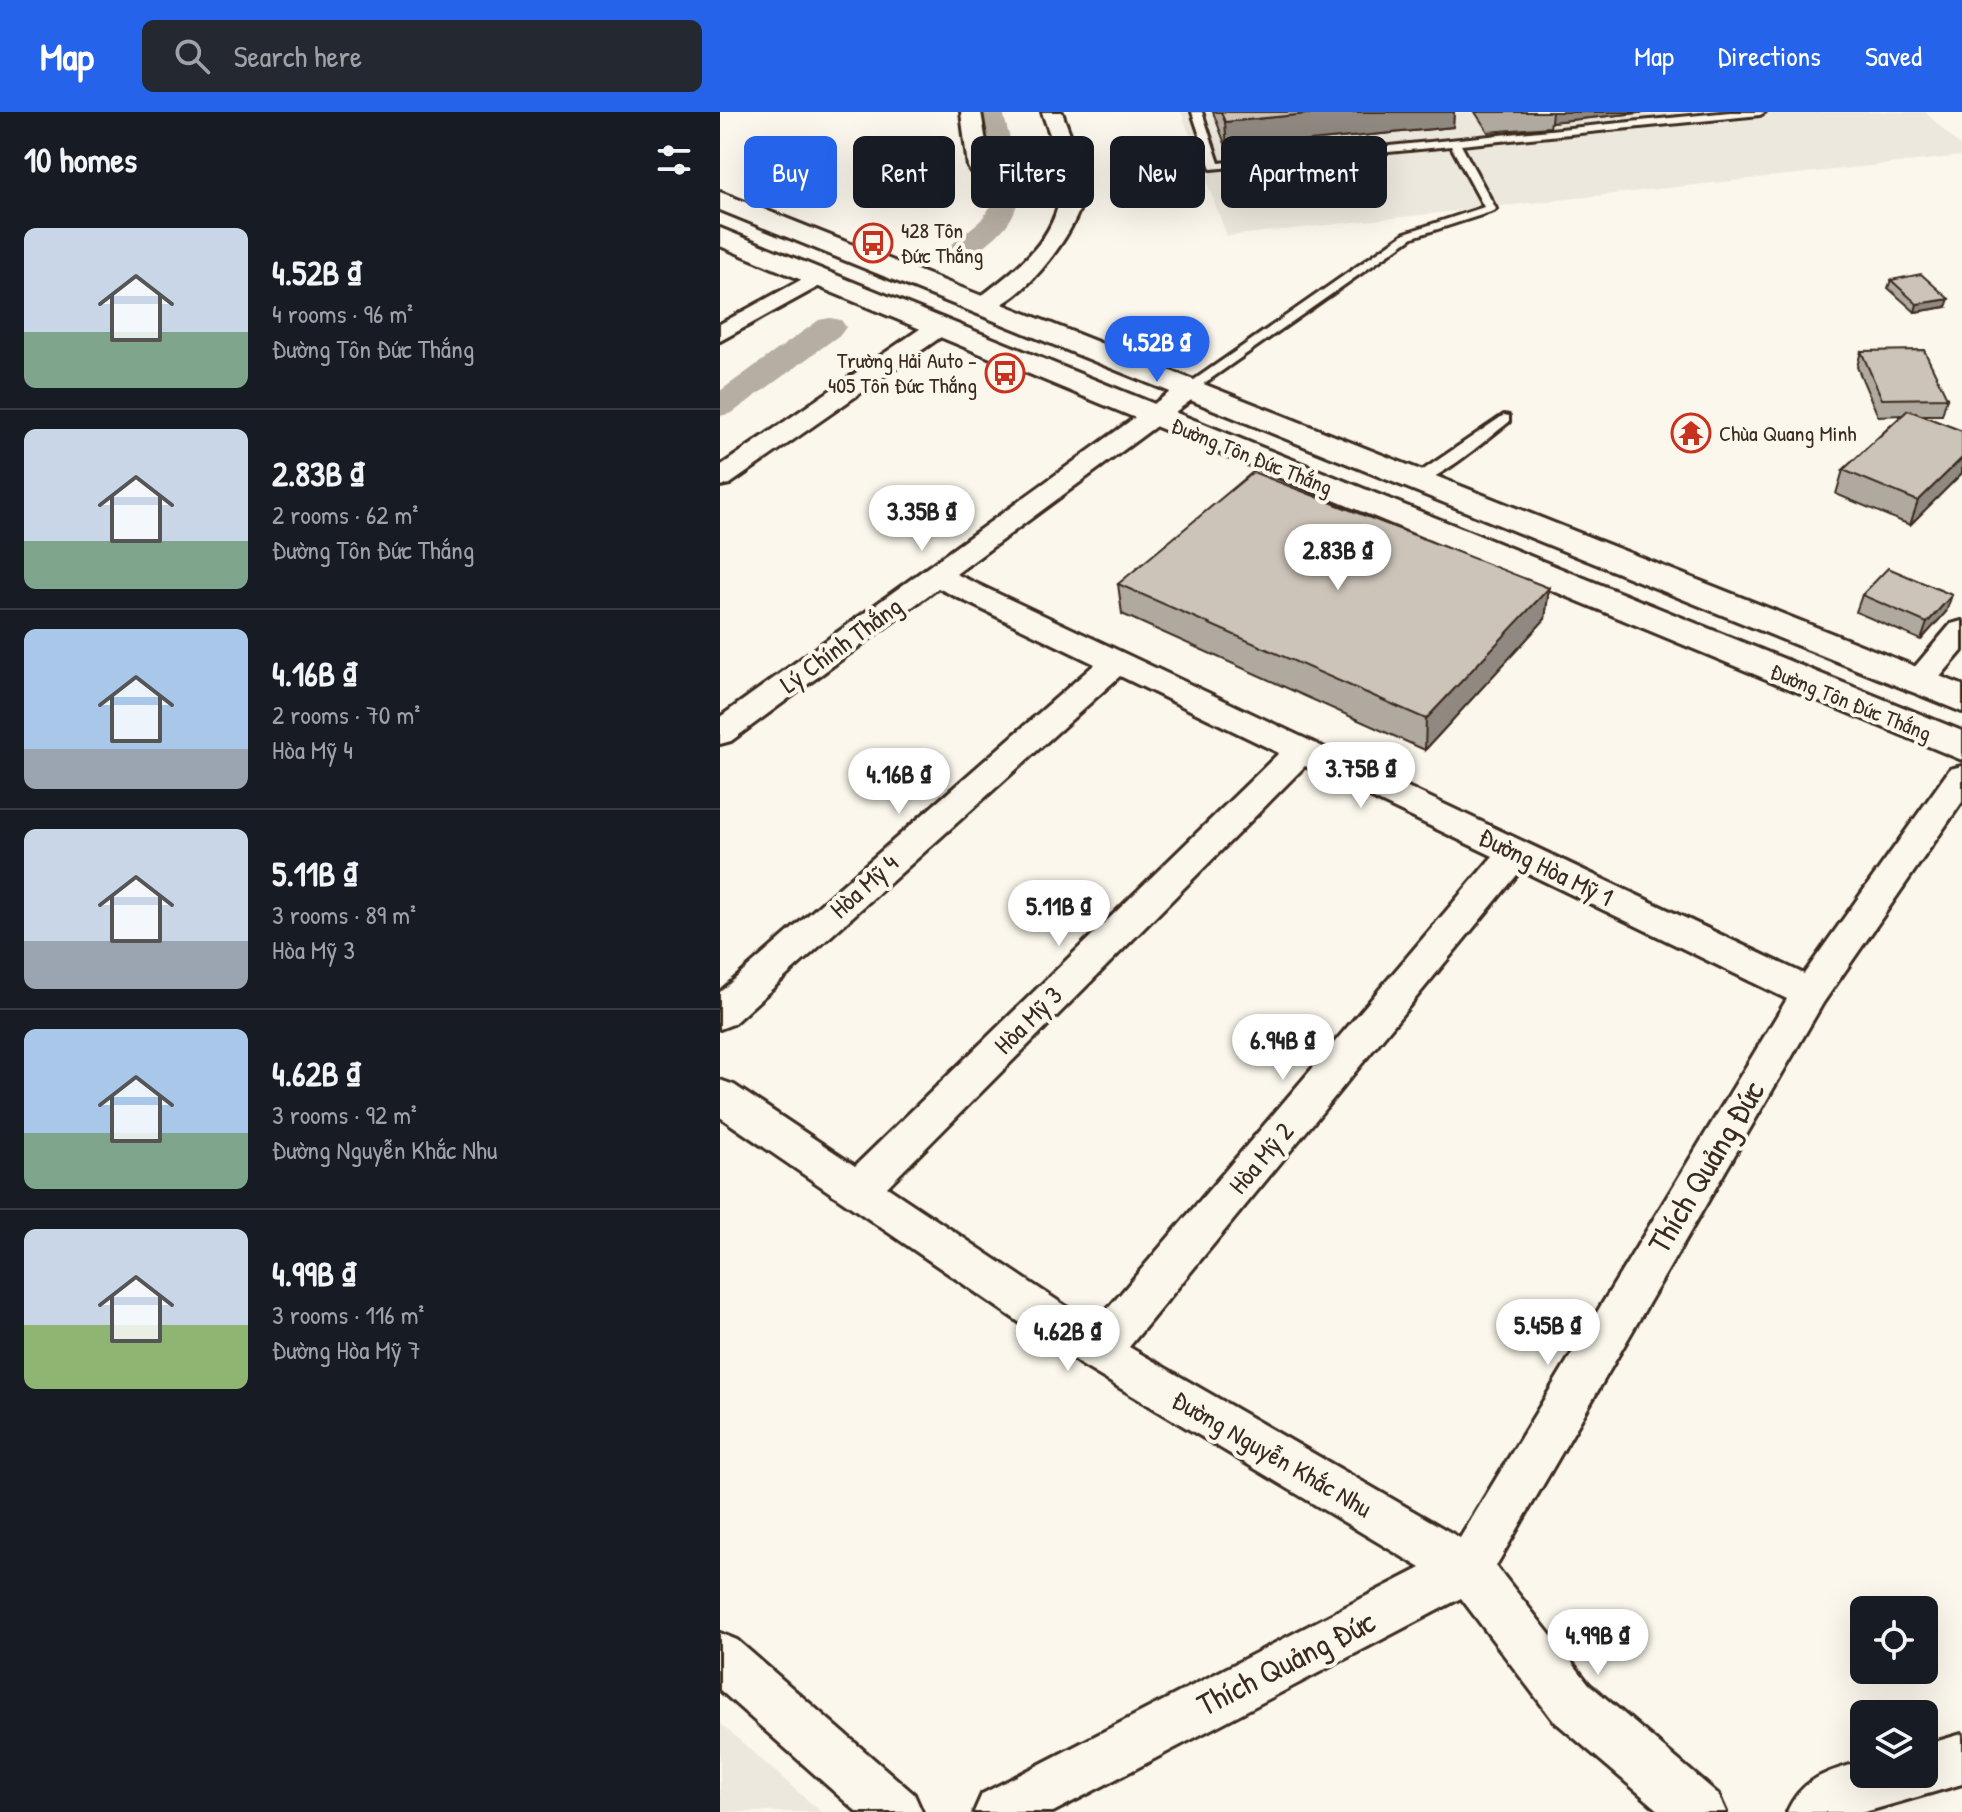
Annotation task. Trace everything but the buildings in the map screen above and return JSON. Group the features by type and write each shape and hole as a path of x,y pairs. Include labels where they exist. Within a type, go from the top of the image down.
{"highway":[{"name":"Đường Tôn Đức Thắng","path":"720,200 1962,699"},
{"name":"Đường Tôn Đức Thắng","path":"723,240 1962,746"}],"street":[{"path":"971,112 974,136"},
{"path":"984,305 1049,252 1063,229 1071,200 1072,173 1052,112"},
{"path":"720,334 819,277"},
{"path":"720,478 939,327"},
{"name":"Lý Chính Thắng","path":"720,733 1189,390"},
{"name":"Đường Hòa Mỹ 1","path":"936,576 1810,993"},
{"path":"1918,683 1962,631"},
{"name":"Hòa Mỹ 4","path":"720,1014 1117,662"},
{"name":"Hòa Mỹ 3","path":"858,1189 1302,750"},
{"name":"Thích Quảng Đức","path":"1000,1812 1468,1569 1810,993 1962,777"},
{"name":"Hòa Mỹ 2","path":"1098,1352 1515,853"},
{"name":"Đường Nguyễn Khắc Nhu","path":"720,1096 1098,1352 1468,1569"},
{"path":"1468,1569 1571,1702 1700,1812"},
{"path":"720,1657 896,1812"},
{"path":"1938,1766 1962,1759"},
{"path":"1813,1812 1831,1796 1860,1788"}],"lane":[{"path":"1197,112 1215,167 1760,112"},
{"path":"1189,390 1409,235 1490,209 1455,144"},
{"path":"1418,480 1504,419"}],"shaded area":[{"path":"1181,112 1925,112 1962,148 1962,156 1227,236 1205,177 1205,136 1190,136"},
{"path":"720,1723 821,1812 720,1812"}],"waterway":[{"path":"959,251 991,226 1005,206 1004,173 990,112"},
{"path":"720,406 830,327"}],"place":[{"name":"428 Tôn Đức Thắng","path":"873,243"},
{"name":"Trường Hải Auto - 405 Tôn Đức Thắng","path":"1005,373"},
{"name":"Chùa Quang Minh","path":"1691,433"}]}
